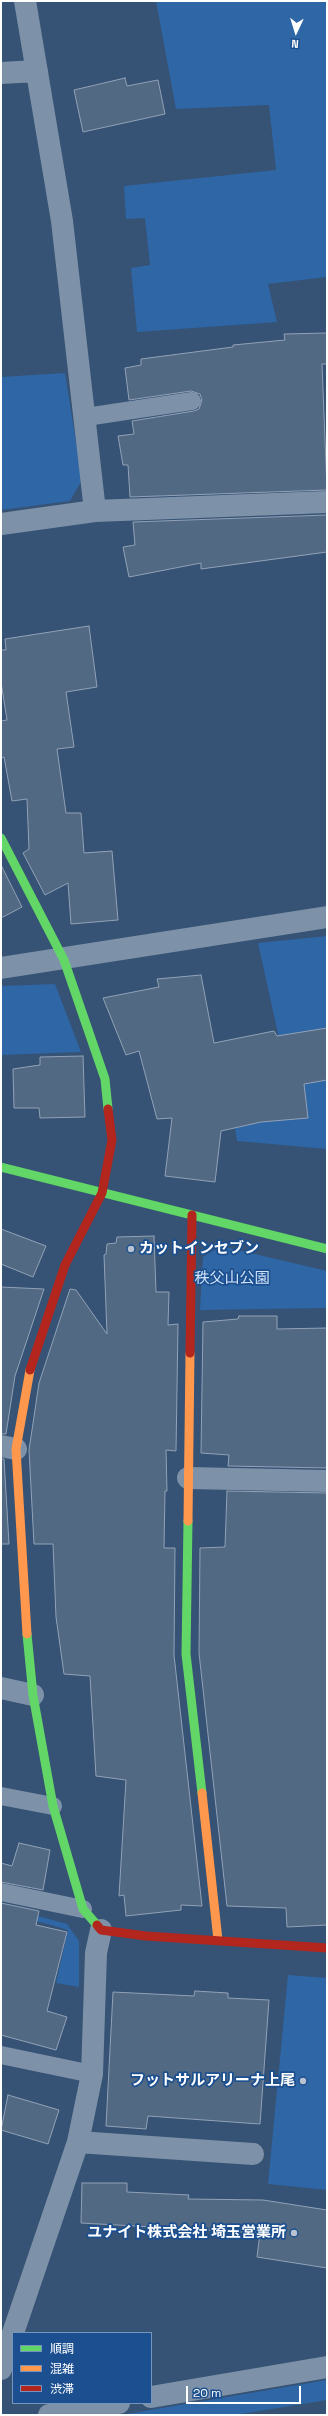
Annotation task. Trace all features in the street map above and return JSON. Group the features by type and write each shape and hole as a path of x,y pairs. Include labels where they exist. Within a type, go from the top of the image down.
{"street":[{"path":"25,1 62,221 86,417 95,510"},
{"path":"1,73 37,71"},
{"path":"1,524 95,510 327,502"},
{"path":"1,838 64,960 105,1079 112,1140 102,1193 65,1265 27,1380 8,1447 33,1695 53,1806 83,1908 101,1930 146,1936 327,1948"},
{"path":"1,968 64,960 327,917"},
{"path":"1,1168 327,1249"},
{"path":"192,1215 186,1654 218,1940"},
{"path":"188,1478 327,1481"},
{"path":"1,1688 33,1695"},
{"path":"13,2332 78,2142 92,2074 96,1953 101,1930"},
{"path":"78,2142 253,2154"},
{"path":"1,2369 12,2336"},
{"path":"152,2397 327,2367"},
{"path":"49,2415 112,2404"}],"lane":[{"path":"86,417 192,401"},
{"path":"1,1796 53,1806"},
{"path":"1,1892 83,1908"},
{"path":"1,2055 92,2074"}],"green space":[{"path":"156,1 327,1 327,277 268,284 277,322 137,332 131,268 150,265 145,218 126,219 124,186 276,170 269,105 176,109"},
{"path":"65,373 82,480 70,501 1,510 1,377"},
{"path":"327,936 327,1149 237,1141 231,1105 291,1093 258,943"},
{"path":"55,984 81,1052 1,1055 1,986"},
{"name":"秩父山公園","path":"221,1246 327,1271 327,1308 200,1310 203,1257"},
{"path":"16,1910 67,1924 79,1941 79,1987 56,1983 68,1930 15,1915"},
{"name":"フットサルアリーナ上尾","path":"288,1975 327,1978 327,2190 268,2184"},
{"path":"327,2380 327,2400 235,2415 121,2415"}],"building":[{"path":"125,78 127,86 158,80 165,114 83,132 74,90"},
{"path":"327,333 327,364 322,364 327,490 130,497 128,465 123,465 118,436 134,434 132,421 194,411 199,409 202,400 200,394 191,391 129,400 125,368 141,365 141,359 233,347 233,345 285,340 284,334"},
{"path":"327,515 327,552 201,569 201,563 129,577 123,547 135,545 133,522"},
{"path":"89,626 97,687 66,692 74,747 57,749 66,813 81,813 84,853 112,851 118,920 71,924 68,883 45,895 23,853 29,849 27,799 12,801 4,757 1,758 1,721 7,720 1,682 1,650 6,650 5,639"},
{"path":"1,865 22,907 1,918"},
{"path":"201,975 214,1043 274,1031 277,1036 327,1028 327,1080 304,1084 308,1118 261,1122 221,1131 215,1182 165,1176 172,1118 157,1119 139,1051 126,1055 103,998 159,987 157,979"},
{"path":"83,1056 85,1117 40,1118 39,1108 14,1108 13,1069 40,1065 40,1057"},
{"path":"1,1229 46,1246 33,1277 1,1264"},
{"path":"154,1236 156,1292 169,1292 168,1325 178,1324 176,1451 166,1450 167,1491 165,1491 164,1548 175,1548 174,1655 202,1906 181,1905 181,1910 126,1916 124,1895 119,1896 126,1780 96,1776 90,1676 64,1674 56,1617 53,1544 34,1544 29,1450 39,1383 70,1289 76,1290 107,1334 104,1255 106,1254 107,1244 116,1243 117,1237"},
{"path":"1,1287 44,1289 15,1376 6,1434 1,1434"},
{"path":"239,1316 277,1316 277,1329 327,1328 327,1468 228,1466 229,1455 201,1453 203,1322 238,1319"},
{"path":"1,1459 4,1459 9,1544 1,1544"},
{"path":"227,1491 327,1493 327,1925 287,1927 286,1908 227,1906 199,1653 200,1548 225,1547"},
{"path":"19,1843 50,1850 43,1890 1,1882 1,1863 12,1866"},
{"path":"1,1903 39,1911 36,1925 67,1932 47,2011 67,2017 56,2050 1,2035"},
{"path":"195,1991 228,1993 228,1998 269,2000 260,2124 148,2116 146,2129 106,2126 113,1992 194,1996"},
{"path":"8,2095 59,2110 48,2144 1,2130"},
{"path":"82,2183 127,2183 127,2192 189,2195 188,2199 263,2200 327,2210 327,2268 257,2257 260,2233 81,2223"}],"traffic: fast":[{"path":"1,838 64,960 105,1079 108,1109"},
{"path":"1,1167 327,1249"},
{"path":"188,1521 186,1654 202,1793"},
{"path":"27,1634 33,1695 53,1806 83,1909 97,1925"}],"traffic: slow":[{"path":"188,1521 190,1353"},
{"path":"27,1634 16,1449 30,1370"},
{"path":"202,1793 218,1940"}],"traffic: jam":[{"path":"30,1370 65,1265 102,1193 112,1140 108,1109"},
{"path":"190,1353 192,1215"},
{"path":"97,1925 101,1930 146,1936 327,1948"}],"place":[{"name":"カットインセブン","path":"131,1249"},
{"name":"フットサルアリーナ上尾","path":"303,2081"},
{"name":"ユナイト株式会社 埼玉営業所","path":"294,2233"}]}
